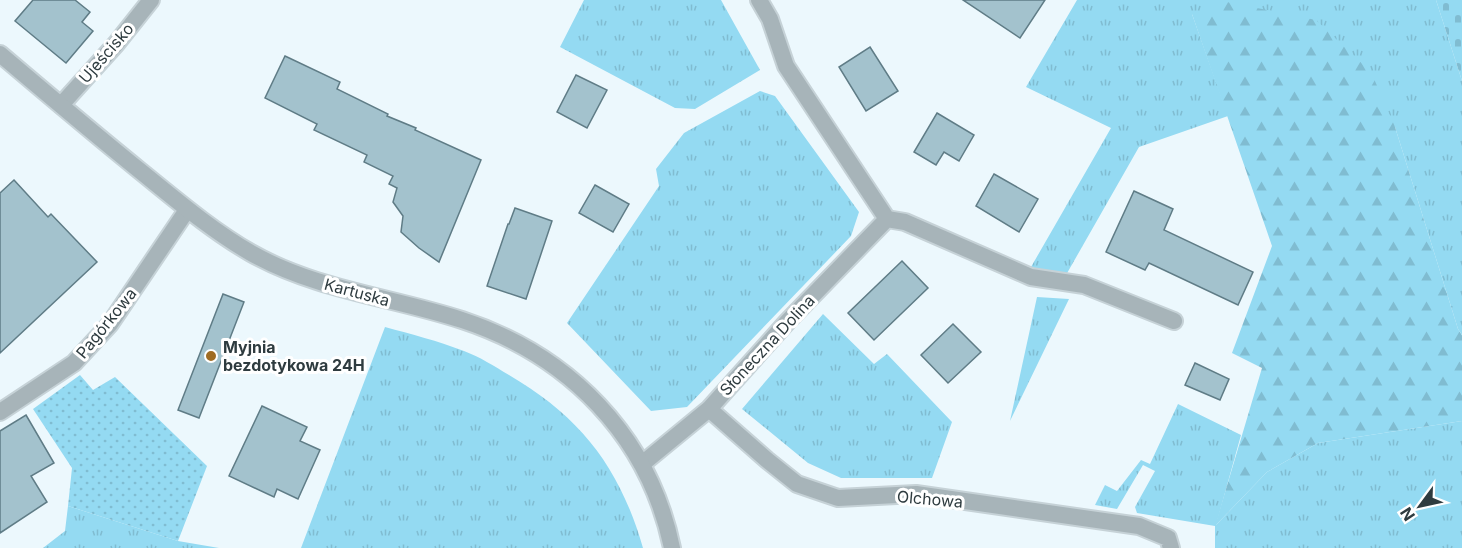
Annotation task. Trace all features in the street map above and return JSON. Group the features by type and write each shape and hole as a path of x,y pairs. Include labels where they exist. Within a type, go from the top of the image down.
{"street":[{"name":"Ujeścisko","path":"61,105 116,44 151,0"},
{"path":"759,0 770,20 786,66 887,219 905,222 1031,277 1084,285 1174,321"},
{"name":"Kartuska","path":"0,54 187,210 250,253 281,269 308,279 461,320 501,335 538,355 572,379 623,433 642,464 665,519 672,548"},
{"name":"Pagórkowa","path":"0,412 74,363 110,324 187,210"},
{"name":"Słoneczna Dolina","path":"642,464 709,409 787,322 887,219"},
{"name":"Olchowa","path":"709,409 797,484 838,498 916,494 1139,526 1168,538 1171,548"}],"green space":[{"path":"584,0 721,0 760,70 695,109 675,108 560,47"},
{"path":"1077,0 1436,0 1462,81 1462,335 1458,329 1395,127 1192,14 1228,116 1139,147 1066,275 1052,274 1031,267 1111,128 1026,87"},
{"path":"1436,0 1462,0 1462,81"},
{"path":"1227,2 1316,20 1371,72 1395,127 1458,329 1462,335 1462,421 1318,443 1267,472 1215,526 1262,368 1232,353 1272,246 1192,14"},
{"path":"760,91 775,96 859,212 851,236 687,407 651,411 567,323 659,186 656,169 684,133"},
{"path":"1037,297 1069,299 1010,421"},
{"path":"823,314 874,364 887,354 952,422 932,478 841,478 808,463 742,409"},
{"path":"385,327 476,356 534,391 557,408 577,427 609,469 634,519 643,548 301,548"},
{"path":"80,375 93,390 115,377 207,466 178,541 68,506 72,468 33,409"},
{"path":"1178,404 1241,435 1216,525 1267,472 1318,443 1462,421 1462,548 1215,548 1215,526 1137,513 1135,507 1155,471 1143,465 1117,509 1095,505 1105,485 1117,491 1141,460 1150,464"},
{"path":"68,506 178,541 219,548 43,548 65,531"}],"building":[{"path":"33,0 75,0 90,12 82,22 93,31 66,63 15,21"},
{"path":"963,0 1045,0 1020,38"},
{"path":"870,47 898,91 866,111 839,67"},
{"path":"285,56 340,82 337,89 388,114 387,116 481,160 439,262 401,232 403,216 393,202 397,188 389,184 393,176 364,162 367,155 314,130 317,124 265,98"},
{"path":"576,75 607,90 587,128 557,112"},
{"path":"937,113 974,135 959,161 944,152 936,165 914,152"},
{"path":"994,174 1038,199 1019,232 976,206"},
{"path":"14,180 48,217 51,214 97,262 0,353 0,193"},
{"path":"595,185 629,204 613,232 579,213"},
{"path":"1134,191 1173,209 1164,230 1253,272 1238,305 1149,263 1145,270 1106,252"},
{"path":"515,208 552,221 526,299 487,286"},
{"path":"902,261 928,288 874,340 848,313"},
{"name":"Myjnia bezdotykowa 24H","path":"223,294 244,302 199,418 178,410"},
{"path":"953,324 981,352 948,383 921,355"},
{"path":"1195,363 1229,379 1220,400 1185,385"},
{"path":"262,406 307,427 300,441 320,450 298,499 277,489 274,497 229,476"},
{"path":"26,415 54,463 31,476 47,502 0,533 0,431"}],"place":[{"name":"Myjnia bezdotykowa 24H","path":"211,356"}]}
